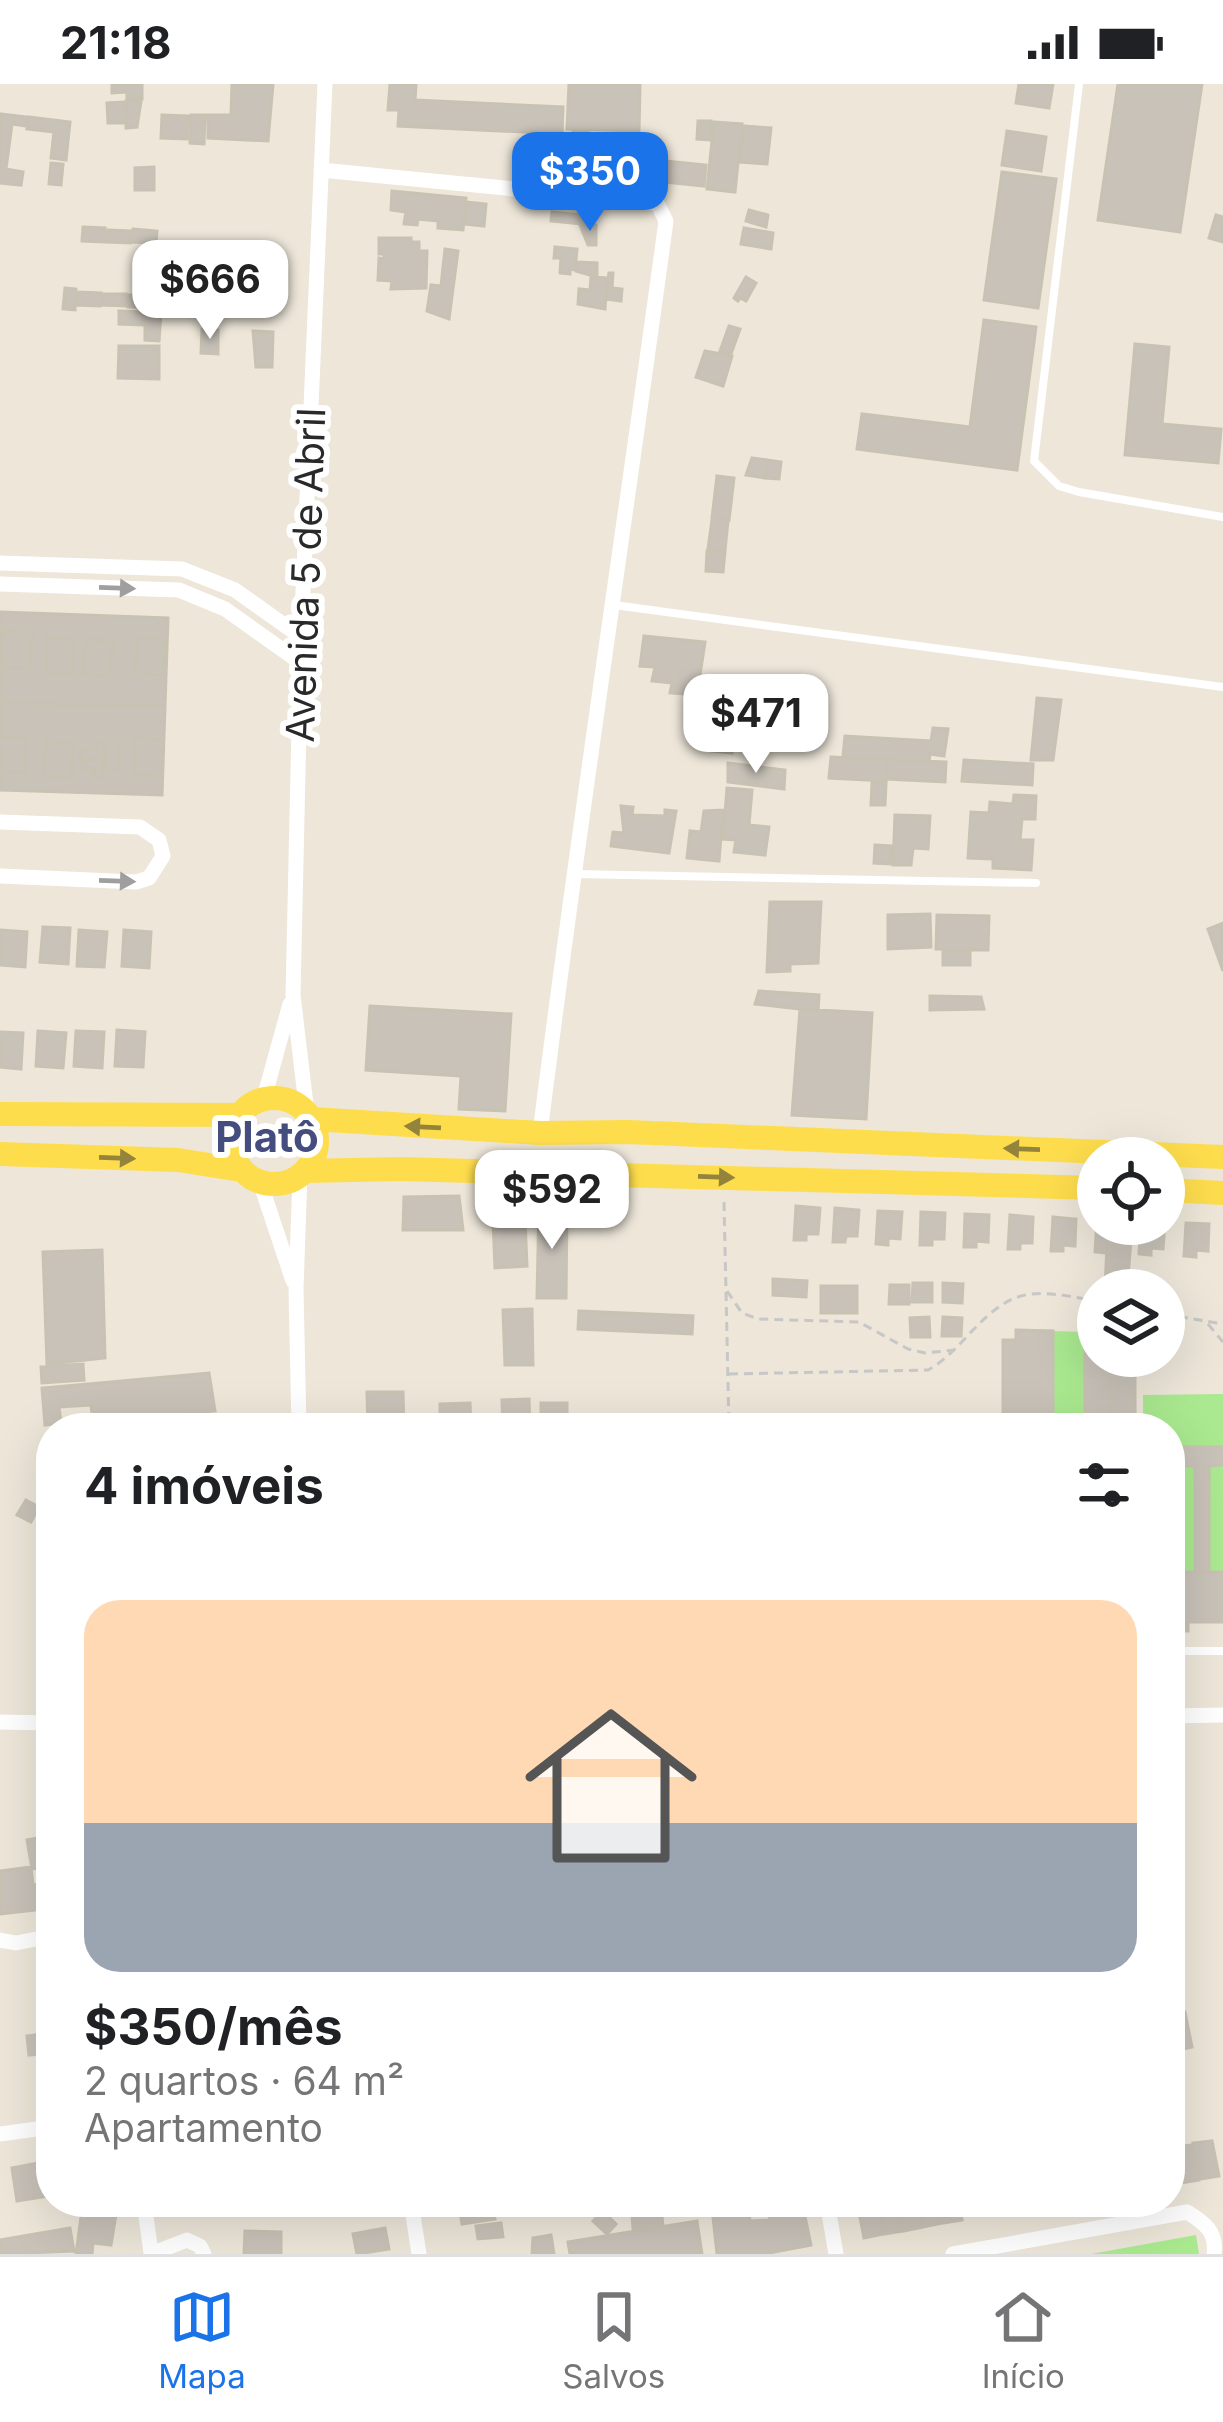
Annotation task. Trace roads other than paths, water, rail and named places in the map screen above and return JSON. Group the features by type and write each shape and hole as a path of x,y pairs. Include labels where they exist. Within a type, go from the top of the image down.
{"main road":[{"path":"250,1176 231,1148 233,1125 239,1114 264,1098 280,1097 309,1116 540,1132 1223,1156"},
{"path":"0,1114 239,1114"},
{"path":"303,1173 316,1152 309,1116"},
{"path":"628,1132 628,1175"},
{"path":"0,1154 178,1160 274,1184 303,1173 400,1169 1077,1187"},
{"path":"1185,1191 1223,1193"}],"street":[{"name":"Avenida 5 de Abril","path":"309,1116 293,995 301,637 325,84"},
{"path":"321,170 657,203 665,221 540,1132"},
{"path":"0,563 182,569 235,590 301,637"},
{"path":"0,584 179,590 225,608 301,663"},
{"path":"0,822 140,827 153,832 163,856 149,878 136,882 0,876"},
{"name":"Avenida 5 de Abril","path":"264,1098 293,995"},
{"path":"299,1413 296,1289 303,1173"},
{"path":"250,1176 296,1289"},
{"path":"1185,1716 1223,1715"},
{"path":"0,1722 36,1723"},
{"path":"0,1940 36,1939"},
{"path":"0,2134 36,2129"},
{"path":"1185,2212 1207,2224 1216,2242 1214,2254"},
{"path":"145,2217 151,2253 187,2240 200,2246 204,2254"},
{"path":"413,2217 419,2254"},
{"path":"830,2217 836,2254"},
{"path":"953,2254 1159,2217"}],"lane":[{"path":"1079,84 1034,461 1059,486 1223,517"},
{"path":"614,605 1223,687"},
{"path":"572,874 1036,884"},
{"path":"1185,1651 1223,1651"}],"district":[{"name":"Platô","path":"267,1136"}]}
